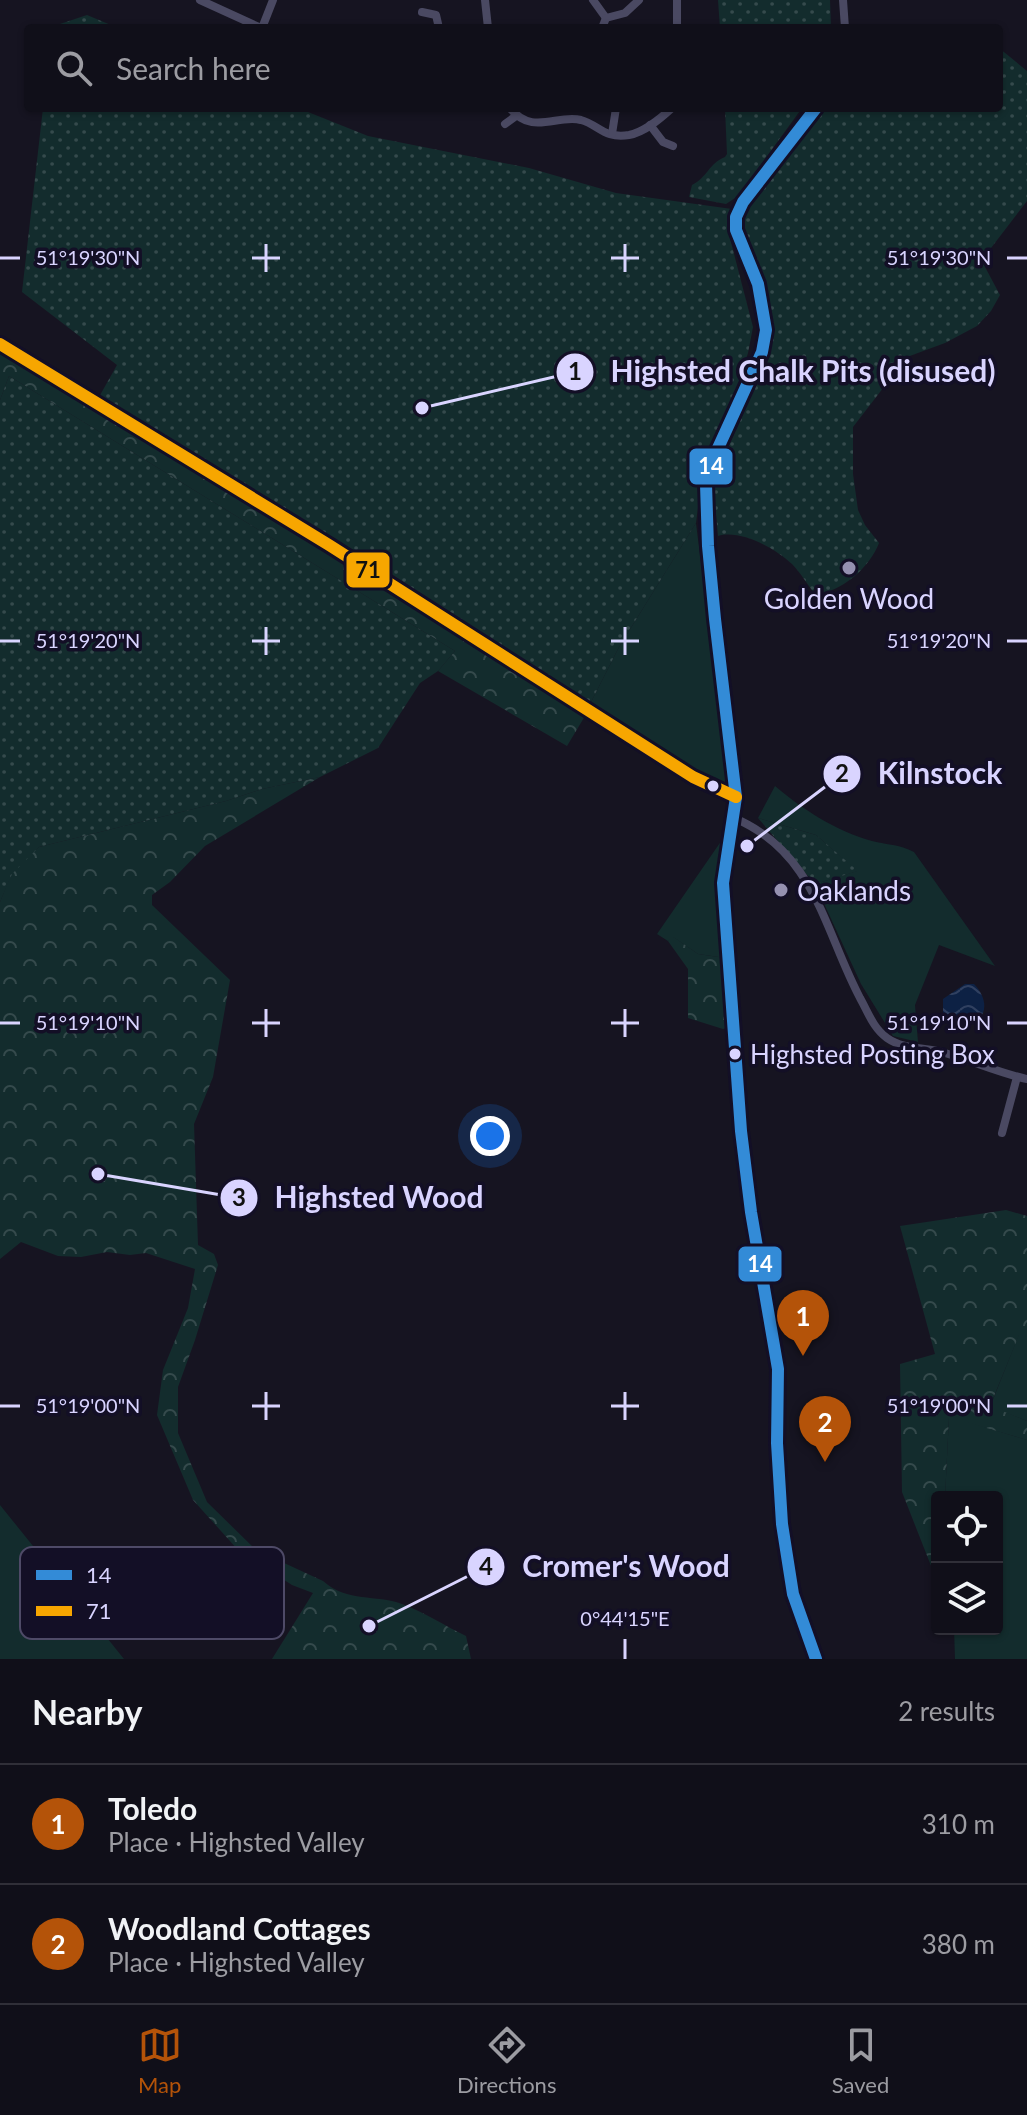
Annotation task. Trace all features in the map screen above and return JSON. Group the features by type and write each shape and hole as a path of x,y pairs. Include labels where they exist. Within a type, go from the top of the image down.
{"street":[{"path":"200,0 253,24"},
{"path":"264,24 273,0"},
{"path":"485,0 488,24"},
{"path":"593,0 606,18"},
{"path":"606,18 625,13 639,0"},
{"path":"677,0 677,24"},
{"path":"843,0 845,24"},
{"path":"422,12 436,15 438,24"},
{"path":"604,24 606,18"},
{"path":"505,124 513,112 538,123 578,120 601,132 632,135 667,112"},
{"path":"612,134 615,112"},
{"path":"813,112 759,180 736,217 736,230 758,284 766,330 762,352 713,459 706,484 715,619 736,797 723,883 741,1131 751,1212 778,1369 777,1443 782,1524 793,1594 813,1657"},
{"path":"650,125 663,142 673,146"},
{"path":"0,344 329,545 693,777 736,797"},
{"path":"734,818 763,832 809,884 825,914 847,974 879,1031 891,1041 916,1049 941,1051 1027,1079"},
{"path":"1002,1133 1017,1077"}],"green space":[{"path":"718,0 830,0 831,24 720,24"},
{"path":"87,15 108,24 60,24"},
{"path":"1003,51 1027,71 1027,201 991,248 985,267 1000,295 977,326 945,343 907,357 853,427 853,474 858,510 879,543 862,569 844,584 825,593 815,594 795,567 757,541 736,535 718,536 713,480 764,368 771,327 765,292 750,256 744,207 817,112 1003,112"},
{"path":"43,112 308,112 368,136 529,168 616,193 732,209 727,227 753,327 734,397 702,475 696,523 619,647 589,706 99,397 117,365 22,292"},
{"path":"725,112 799,112 738,196 726,204 689,197 692,185 727,154"},
{"path":"0,351 169,453 543,690 584,711 585,716 567,746 438,671 455,651 9,376 0,400"},
{"path":"9,376 455,651 438,671 420,683 378,748 320,777 39,847 12,874 0,902 0,400"},
{"path":"696,523 728,789 589,706 619,647"},
{"path":"320,777 205,846 170,882 152,895 152,905 230,980 213,1077 194,1124 198,1245 214,1254 218,1265 178,1387 178,1433 207,1502 253,1547 235,1547 193,1500 157,1415 163,1370 188,1308 195,1269 146,1253 58,1256 21,1242 0,1259 0,902 13,870 39,847 226,801 262,789"},
{"path":"775,786 808,811 845,831 914,852 995,966 939,945 915,1005 918,1042 893,1036 861,984 815,884 857,871 816,835 758,818"},
{"path":"758,818 816,835 858,871 815,884"},
{"path":"724,837 720,883 725,958 698,954 673,937 668,941 657,934"},
{"path":"672,936 698,954 725,958 728,1027 723,1029 688,1018 688,969 668,941"},
{"path":"1006,1210 1027,1216 1027,1335 1019,1335 990,1406 1027,1421 1027,1440 949,1417 945,1491 931,1491 931,1566 902,1492 900,1364 935,1354 900,1226"},
{"path":"1019,1334 1027,1335 1027,1421 990,1407"},
{"path":"949,1416 1027,1440 1027,1659 955,1659 954,1635 1003,1635 1003,1491 945,1491"},
{"path":"0,1505 34,1547 20,1547 20,1639 108,1639 124,1659 0,1659"},
{"path":"284,1563 342,1592 410,1607 466,1636 471,1659 272,1659 313,1593 284,1580"}],"water":[{"path":"965,984 974,984 981,993 984,1001 982,1016 970,1025 951,1025 943,1015 943,999"}],"transit line":[{"name":"14","path":"813,112 743,202 736,217 736,230 758,284 766,330 762,352 713,459 706,484 708,546 736,797 723,883 741,1131 751,1212 778,1369 777,1443 782,1524 793,1594 816,1659"},
{"name":"71","path":"0,344 329,545 693,777 736,797"}],"place":[{"name":"Highsted Chalk Pits (disused)","path":"422,408"},
{"name":"Golden Wood","path":"849,568"},
{"name":"Kilnstock","path":"747,846"},
{"name":"Oaklands","path":"781,890"},
{"name":"Highsted Posting Box","path":"735,1054"},
{"name":"Highsted Wood","path":"98,1174"},
{"name":"Toledo","path":"803,1356"},
{"name":"Woodland Cottages","path":"825,1462"},
{"name":"Cromer's Wood","path":"369,1626"}]}
